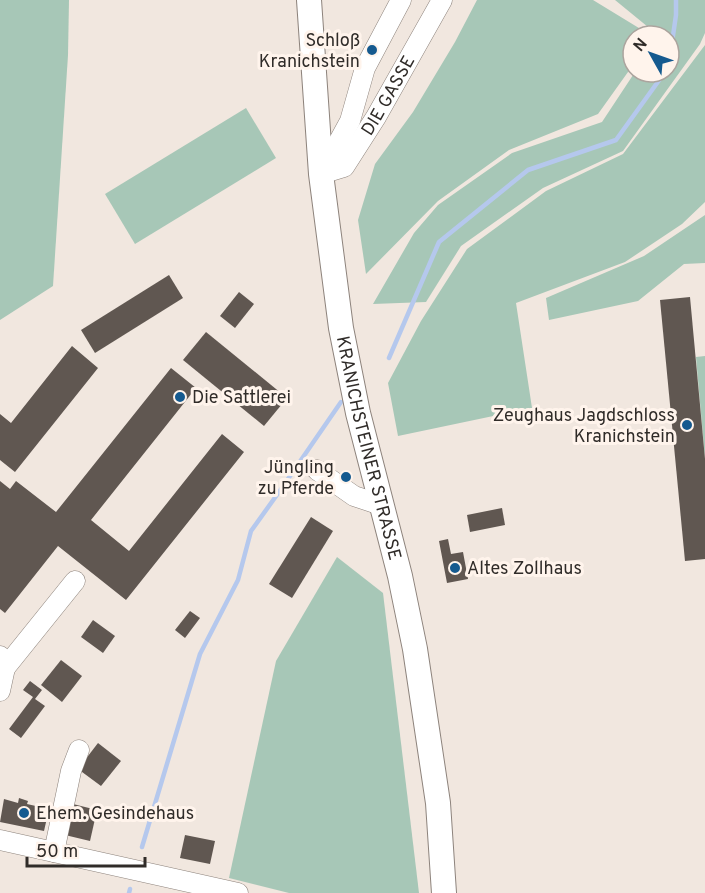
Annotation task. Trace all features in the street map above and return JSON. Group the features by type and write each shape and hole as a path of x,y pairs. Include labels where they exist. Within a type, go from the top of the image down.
{"main road":[{"name":"KRANICHSTEINER STRASSE","path":"309,0 321,174 341,328 356,404 376,460 381,505 400,576 415,649 438,803 444,893"}],"street":[{"path":"321,174 350,121 365,68 400,0"},
{"name":"DIE GASSE","path":"321,174 344,167 376,117 442,0"},
{"path":"317,470 354,496 381,505"},
{"path":"0,690 2,662 75,581"},
{"path":"54,852 71,771 79,750"},
{"path":"0,840 238,893"}],"green space":[{"path":"0,0 69,0 68,55 53,286 0,320"},
{"path":"477,0 593,0 632,24 621,24 621,82 598,114 509,150 438,201 366,274 358,220 375,164 413,112"},
{"path":"615,0 705,0 705,33 681,70 681,24 644,24"},
{"path":"705,45 705,202 682,224 625,262 516,303 532,408 398,436 388,383 421,321 467,249 546,191 623,154 676,84 681,84 681,77"},
{"path":"627,84 671,84 623,151 543,188 461,246 426,302 373,304 414,233 438,205 512,153 602,122"},
{"path":"246,108 276,158 135,244 105,194"},
{"path":"705,215 705,263 684,264 638,301 549,320 546,298 644,256"},
{"path":"705,356 705,459 696,357"},
{"path":"337,557 383,593 419,893 289,893 229,878 276,661"}],"building":[{"path":"169,275 183,298 95,353 81,330"},
{"path":"239,292 254,304 235,328 220,316"},
{"name":"Zeughaus Jagdschloss Kranichstein","path":"690,297 705,459 705,559 685,561 660,300"},
{"path":"206,332 287,398 264,426 183,360"},
{"path":"72,346 98,368 15,472 0,460 0,414 11,423"},
{"path":"171,368 196,388 91,520 129,551 222,434 244,452 126,600 58,546 5,613 0,609 0,481 10,489 16,481 56,512"},
{"path":"502,508 505,525 470,532 467,515"},
{"path":"311,517 333,531 292,598 269,584"},
{"name":"Altes Zollhaus","path":"448,539 451,554 463,552 468,579 447,583 439,541"},
{"path":"190,611 200,618 185,638 175,630"},
{"path":"93,620 115,636 103,653 81,637"},
{"path":"61,660 82,676 62,702 41,685"},
{"path":"30,681 42,690 35,699 45,706 21,738 9,729 33,697 23,690"},
{"path":"98,743 121,761 101,786 78,769"},
{"name":"Ehem. Gesindehaus","path":"19,798 28,801 27,804 49,809 44,831 0,822 4,799 18,803"},
{"path":"73,804 97,810 90,841 65,835"},
{"path":"185,835 215,841 210,864 180,858"}],"waterway":[{"path":"675,24 676,0"},
{"path":"389,358 439,242 528,170 616,140 656,84"},
{"path":"142,847 200,654 238,580 251,531 341,402"},
{"path":"129,893 130,889"}],"place":[{"name":"Schloß Kranichstein","path":"372,50"},
{"name":"Die Sattlerei","path":"180,397"},
{"name":"Zeughaus Jagdschloss Kranichstein","path":"687,425"},
{"name":"Jüngling zu Pferde","path":"346,477"},
{"name":"Altes Zollhaus","path":"455,568"},
{"name":"Ehem. Gesindehaus","path":"24,813"}]}
